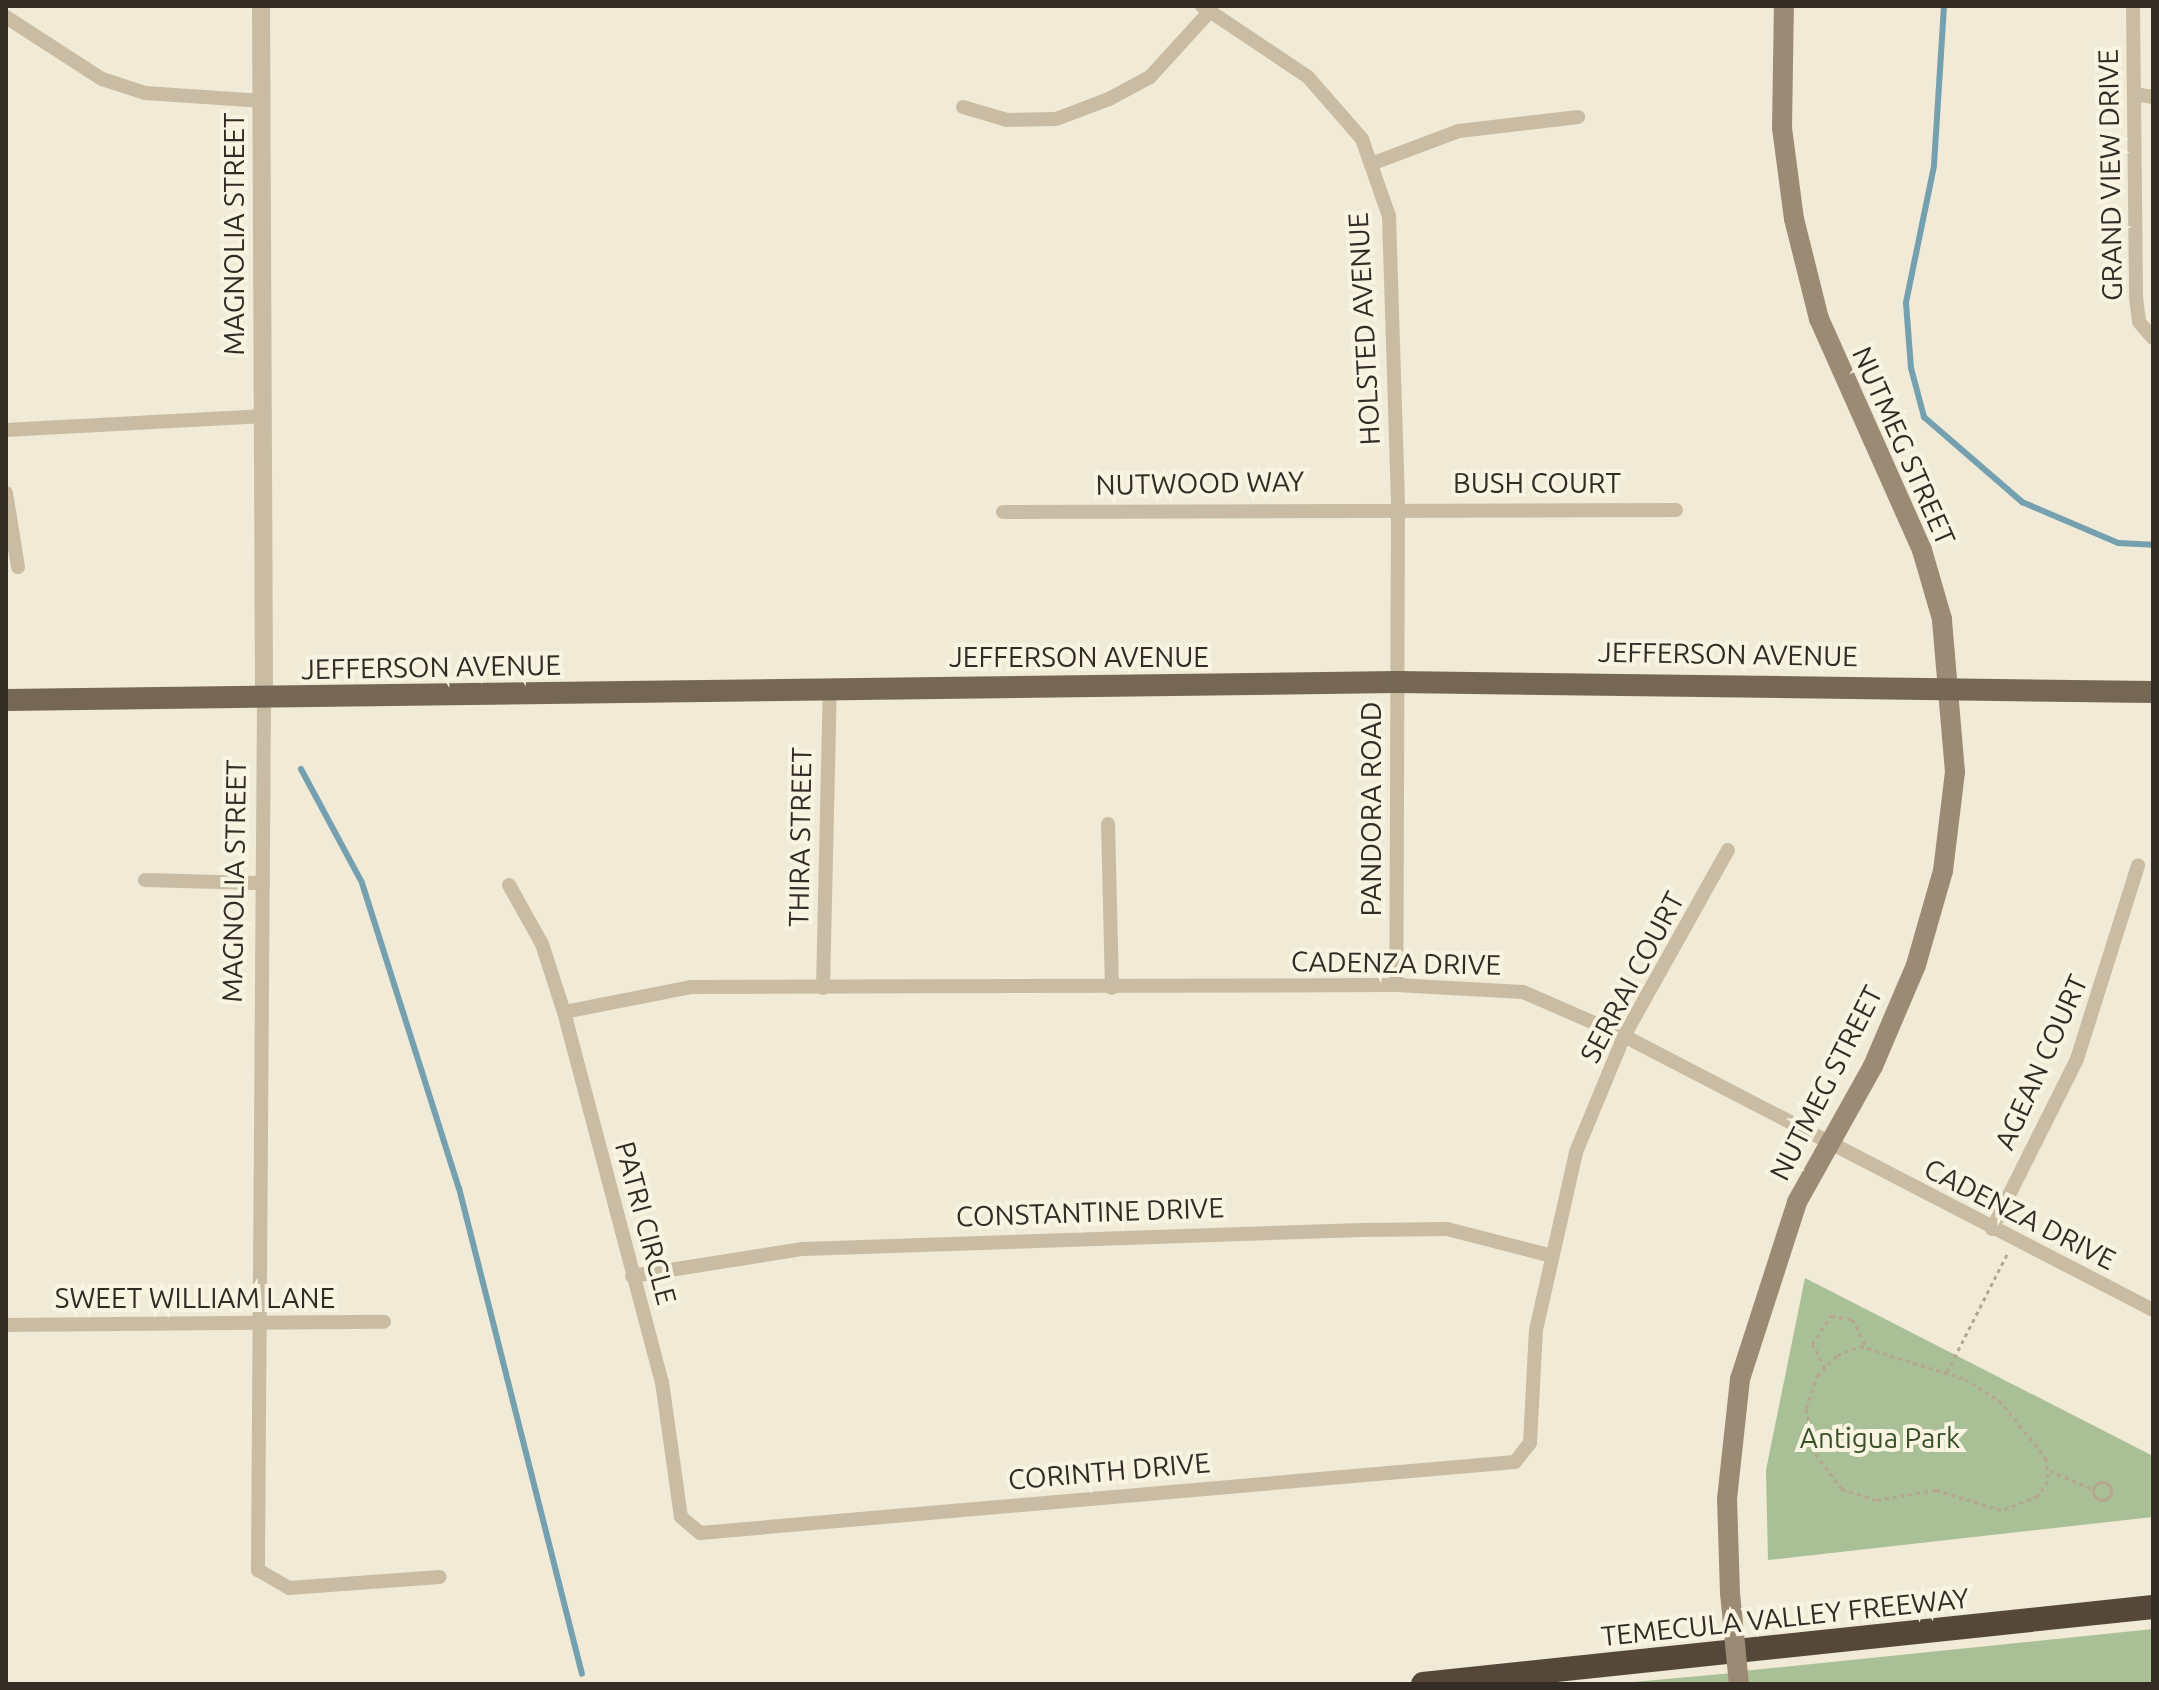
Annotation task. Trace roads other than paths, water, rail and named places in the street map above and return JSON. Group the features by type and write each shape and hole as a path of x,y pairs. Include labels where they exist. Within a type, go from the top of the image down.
{"highway":[{"name":"TEMECULA VALLEY FREEWAY","path":"1423,1684 2153,1607"}],"main road":[{"name":"NUTMEG STREET","path":"1739,1684 1730,1593 1727,1499 1740,1379 1771,1263 1916,965 1943,871 1955,772 1952,687 1922,550 1851,403 1797,233 1782,128 1784,6"},
{"name":"JEFFERSON AVENUE","path":"6,700 264,701 830,687 1397,682 2153,692"}],"street":[{"name":"MAGNOLIA STREET","path":"261,6 264,701 258,1570 289,1588 440,1577"},
{"name":"GRAND VIEW DRIVE","path":"2133,6 2136,297 2139,322 2153,338"},
{"path":"963,107 1007,120 1056,119 1109,99 1150,77 1206,8"},
{"name":"HOLSTED AVENUE","path":"1206,8 1308,77 1362,139 1389,216 1398,507 1397,682"},
{"path":"6,17 102,79 145,93 261,101"},
{"path":"2134,94 2153,97"},
{"path":"1371,164 1459,131 1578,117"},
{"path":"6,430 263,416"},
{"path":"6,493 18,567"},
{"name":"BUSH COURT","path":"1398,507 1676,510"},
{"name":"NUTWOOD WAY","path":"1003,512 1398,507"},
{"name":"PANDORA ROAD","path":"1396,985 1397,682"},
{"name":"THIRA STREET","path":"823,988 830,687"},
{"path":"1108,824 1112,988"},
{"name":"SERRAI COURT","path":"1476,1464 1515,1462 1530,1443 1548,1255 1576,1152 1624,1036 1728,850"},
{"name":"AGEAN COURT","path":"1992,1229 2077,1059 2138,865"},
{"path":"145,880 263,883"},
{"name":"PATRI CIRCLE","path":"509,885 542,944 564,1012 662,1382 681,1517 700,1533 746,1530"},
{"name":"CADENZA DRIVE","path":"564,1012 691,987 1396,985 1523,992 1624,1036 1828,1146 2153,1310"},
{"name":"CONSTANTINE DRIVE","path":"632,1276 803,1249 1362,1230 1447,1229 1548,1255"},
{"name":"SWEET WILLIAM LANE","path":"6,1325 384,1322"},
{"name":"CORINTH DRIVE","path":"746,1530 1476,1464"}],"waterway":[{"path":"1944,6 1934,166 1906,303 1911,368 1924,417 2022,502 2118,543 2153,545"},
{"path":"301,769 362,883 459,1188 582,1674"}],"park label":[{"name":"Antigua Park","path":"1880,1438"}]}
